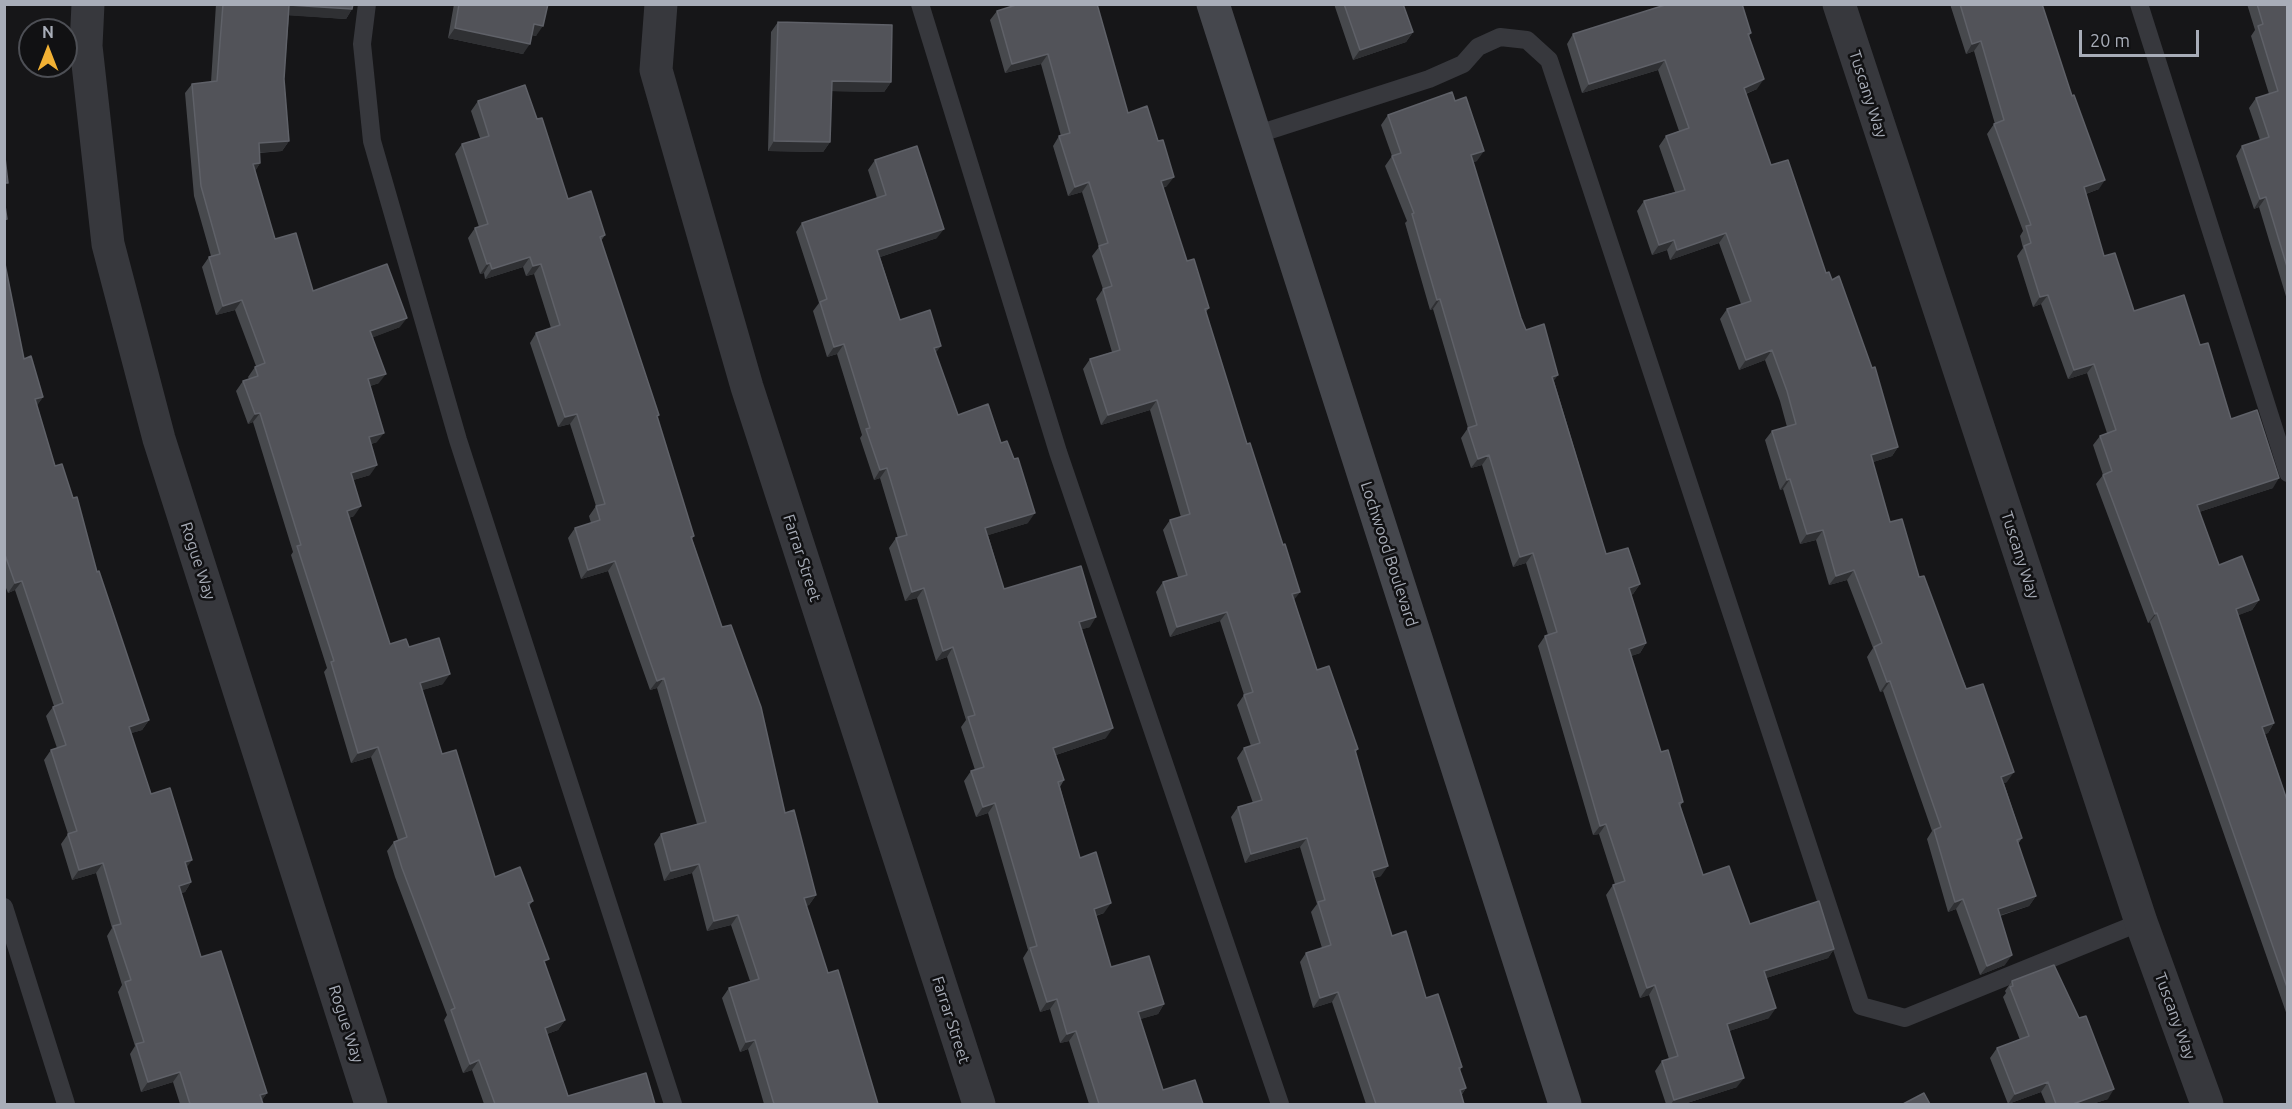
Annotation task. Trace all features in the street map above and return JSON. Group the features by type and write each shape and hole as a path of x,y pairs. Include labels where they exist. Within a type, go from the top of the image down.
{"street":[{"name":"Rogue Way","path":"88,4 86,46 108,244 159,439 371,1104"},
{"name":"Farrar Street","path":"661,4 656,70 744,376 979,1104"},
{"name":"Lochwood Boulevard","path":"1213,4 1565,1104"},
{"name":"Tuscany Way","path":"1839,4 2141,922 2206,1104"}],"lane":[{"path":"367,4 362,44 372,141 458,440 673,1104"},
{"path":"920,4 1058,452 1280,1104"},
{"path":"2139,4 2288,473"},
{"path":"1255,135 1429,80 1463,64 1478,47 1500,37 1527,40 1549,60 1861,1006 1905,1018 2141,922"},
{"path":"4,907 66,1104"}],"building":[{"path":"223,4 353,4 352,9 289,5 284,79 289,141 259,143 260,163 253,164 275,239 296,233 313,291 387,264 407,318 370,331 386,374 368,379 384,433 369,437 377,465 351,473 361,506 347,511 390,644 406,639 409,647 439,638 450,674 420,683 442,754 456,750 495,877 520,867 533,901 528,903 549,959 544,961 565,1020 545,1028 568,1096 646,1073 655,1104 495,1104 479,1060 470,1064 451,1010 455,1008 394,842 407,837 378,747 358,753 331,662 334,661 297,546 301,545 260,413 255,414 243,381 258,376 255,367 265,363 242,300 223,306 209,257 220,254 201,186 192,84 217,81"},
{"path":"459,4 548,4 543,26 534,24 530,44 455,28"},
{"path":"1019,4 1097,4 1128,113 1147,106 1158,141 1163,140 1174,177 1161,181 1187,261 1194,259 1209,308 1205,309 1247,444 1250,443 1283,545 1285,544 1300,592 1292,594 1317,670 1329,666 1358,749 1355,750 1388,866 1372,871 1392,936 1406,931 1426,998 1438,994 1462,1067 1459,1068 1466,1088 1460,1090 1464,1104 1376,1104 1338,992 1320,998 1306,953 1331,945 1318,902 1325,900 1307,838 1251,854 1238,807 1262,800 1244,748 1260,743 1244,695 1253,692 1227,612 1177,627 1163,582 1187,575 1170,520 1190,514 1157,400 1108,415 1090,359 1120,350 1103,289 1112,286 1099,246 1108,243 1089,182 1075,187 1059,136 1070,133 1048,54 1012,64 997,11"},
{"path":"1344,4 1403,4 1413,32 1360,50"},
{"path":"1668,4 1742,4 1751,33 1748,34 1764,79 1744,88 1771,165 1788,160 1826,273 1829,272 1832,280 1839,276 1872,368 1875,367 1898,447 1871,455 1890,522 1902,519 1919,577 1924,576 1966,689 1983,684 2014,772 2001,777 2022,838 2017,840 2036,896 1998,909 2012,955 1987,966 1963,899 1955,902 1934,830 1941,827 1890,681 1887,682 1874,647 1882,643 1854,570 1836,576 1823,530 1807,534 1790,479 1787,480 1772,431 1796,424 1772,350 1746,360 1727,309 1751,301 1726,233 1677,250 1674,240 1659,245 1644,201 1685,190 1666,136 1689,128 1665,60 1589,84 1573,34"},
{"path":"1960,4 2042,4 2072,96 2074,95 2105,180 2084,187 2104,256 2115,253 2134,311 2184,295 2200,345 2208,343 2231,419 2257,410 2279,478 2197,505 2219,565 2242,556 2259,600 2236,609 2274,723 2262,727 2288,803 2288,990 2157,613 2155,614 2103,475 2112,471 2100,436 2116,430 2094,364 2074,370 2048,295 2040,297 2024,246 2031,243 2026,226 2031,225 1994,124 2004,120 1981,41 1972,44"},
{"path":"2257,4 2288,4 2288,270 2266,197 2260,199 2242,146 2269,137 2256,98 2278,91 2258,26 2263,24"},
{"path":"778,22 892,25 891,82 832,81 830,142 774,141"},
{"path":"525,85 537,119 542,118 568,199 591,191 605,235 600,237 659,415 657,416 694,536 691,537 722,627 731,625 761,707 785,813 794,810 816,895 804,898 828,973 838,970 878,1104 774,1104 755,1040 746,1042 729,988 759,979 738,915 714,921 699,864 671,871 661,834 706,822 664,678 657,681 615,561 588,570 575,528 600,520 596,506 605,504 577,414 565,417 536,333 560,325 541,264 533,266 530,257 492,269 490,263 487,264 475,228 488,224 462,144 489,136 478,101"},
{"path":"1452,92 1455,101 1466,97 1484,151 1471,155 1521,318 1526,330 1544,324 1558,375 1552,377 1606,554 1628,548 1640,584 1629,588 1646,643 1629,649 1661,752 1668,750 1683,802 1679,803 1703,875 1729,866 1750,924 1819,901 1834,949 1764,971 1776,1008 1727,1024 1744,1078 1674,1100 1662,1061 1678,1056 1655,985 1647,988 1613,885 1625,881 1606,824 1600,826 1545,636 1557,632 1533,553 1520,557 1489,455 1478,459 1468,428 1477,425 1440,299 1437,300 1412,214 1414,213 1392,156 1401,153 1388,115"},
{"path":"917,146 944,229 877,250 900,320 930,310 941,346 934,348 958,415 988,404 1001,443 1007,441 1014,459 1018,458 1035,513 985,528 1004,589 1081,566 1096,617 1079,622 1113,728 1053,748 1064,780 1058,782 1080,858 1096,852 1111,903 1094,909 1111,967 1149,956 1164,1004 1138,1012 1163,1090 1195,1080 1203,1104 1099,1104 1076,1031 1067,1034 1057,999 1047,1002 1030,948 1037,946 995,803 983,807 971,771 984,767 968,717 975,715 953,647 943,651 924,588 912,592 896,538 907,535 887,468 880,470 866,429 870,428 844,344 834,347 820,302 827,299 802,223 886,195 875,160"},
{"path":"4,149 8,183 4,183"},
{"path":"4,199 7,219 4,220"},
{"path":"4,259 24,359 31,356 43,397 35,399 55,466 62,464 73,498 77,497 97,572 99,571 149,720 129,727 151,794 170,788 192,860 185,862 191,882 179,886 201,957 221,951 267,1093 260,1095 263,1104 190,1104 180,1072 148,1082 136,1044 144,1042 125,982 131,980 113,926 121,924 103,863 79,870 68,834 77,831 51,750 66,745 53,707 63,703 22,581 15,583 4,552"},
{"path":"2054,965 2079,1018 2086,1016 2114,1089 2073,1104 2056,1104 2048,1082 2015,1094 1997,1048 2029,1036 2010,987 2013,986 2012,981"},
{"path":"1924,1093 1930,1104 1903,1104"}]}
